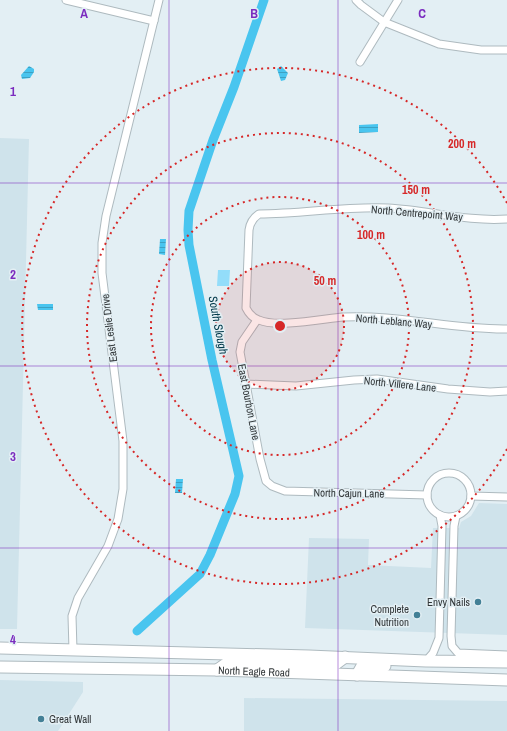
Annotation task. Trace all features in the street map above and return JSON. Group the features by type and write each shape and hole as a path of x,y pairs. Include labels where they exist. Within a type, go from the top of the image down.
{"highway":[{"name":"North Eagle Road","path":"0,648 345,657 426,661 507,662"},
{"path":"217,670 226,663 334,666 345,657"},
{"path":"357,675 362,666 422,667 426,661"},
{"name":"North Eagle Road","path":"0,667 217,670 264,673 507,680"}],"street":[{"path":"66,0 154,21"},
{"name":"East Leslie Drive","path":"73,650 72,616 78,598 108,546 118,519 123,489 123,441 102,273 102,243 106,216 159,0"},
{"path":"356,0 384,22 439,44 481,50 507,50"},
{"path":"360,62 398,0"},
{"name":"North Centrepoint Way","path":"257,320 246,308 249,230 250,224 259,214 320,211 345,208 381,208 495,220 507,219"},
{"name":"North Leblanc Way","path":"257,320 274,324 344,317 375,317 435,324 507,329"},
{"name":"East Bourbon Lane","path":"257,320 242,342 240,352 260,459 266,481 272,486"},
{"name":"North Villere Lane","path":"245,384 296,386 377,379 448,389 490,392 507,391"},
{"path":"451,473 459,475 464,479 469,485 471,496 470,502 464,511 456,516 448,517 440,515 431,508 427,495 430,484 436,477 451,473"},
{"name":"North Cajun Lane","path":"272,486 285,491 427,495"},
{"path":"471,496 507,497"},
{"path":"426,661 433,654 439,638 442,526 440,515"},
{"path":"456,516 454,526 451,627 452,646 458,653 507,655"}],"shaded area":[{"path":"29,66 34,69 34,72 30,78 22,79 21,75"},
{"path":"281,66 288,73 285,80 281,81 277,69"},
{"path":"378,124 378,132 359,133 359,125"},
{"path":"0,138 29,139 17,629 0,629"},
{"path":"160,239 166,239 165,255 159,254"},
{"path":"218,270 230,270 229,286 217,286"},
{"path":"37,304 53,304 53,310 38,310"},
{"path":"176,479 183,479 182,493 175,493"},
{"path":"479,503 507,504 507,635 305,628 309,538 369,539 368,565 431,568 433,528 459,528 461,522 471,516"},
{"path":"0,680 83,682 83,692 58,731 0,731"},
{"path":"244,698 507,701 507,731 244,731"}],"waterway":[{"name":"South Slough","path":"137,631 200,574 210,555 235,494 239,476 212,360 189,245 188,230 189,211 264,0"}],"place":[{"name":"Envy Nails","path":"478,602"},
{"name":"Complete Nutrition","path":"417,615"},
{"name":"Great Wall","path":"41,719"}]}
